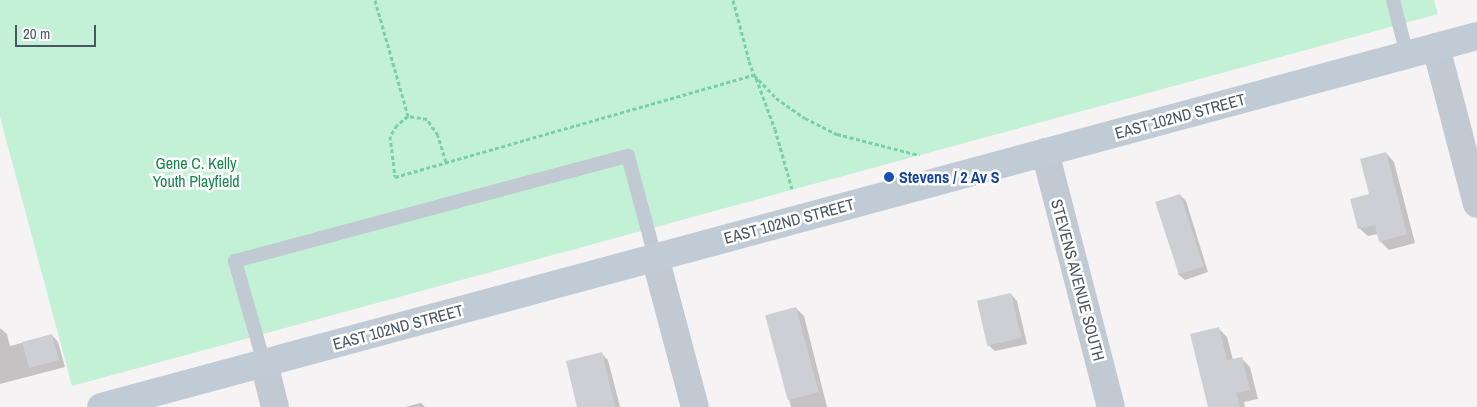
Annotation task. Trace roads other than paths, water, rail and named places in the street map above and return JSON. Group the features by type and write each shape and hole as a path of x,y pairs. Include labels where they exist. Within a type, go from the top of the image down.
{"street":[{"name":"EAST 102ND STREET","path":"101,407 1477,36"},
{"path":"1436,47 1477,204"},
{"name":"STEVENS AVENUE SOUTH","path":"1044,152 1111,407"},
{"path":"655,257 694,407"},
{"path":"264,363 275,407"}],"lane":[{"path":"1393,0 1407,55"},
{"path":"264,363 234,261 628,156 655,257"}],"place":[{"name":"Stevens / 2 Av S","path":"889,177"}],"park label":[{"name":"Gene C. Kelly Youth Playfield","path":"196,172"}]}
